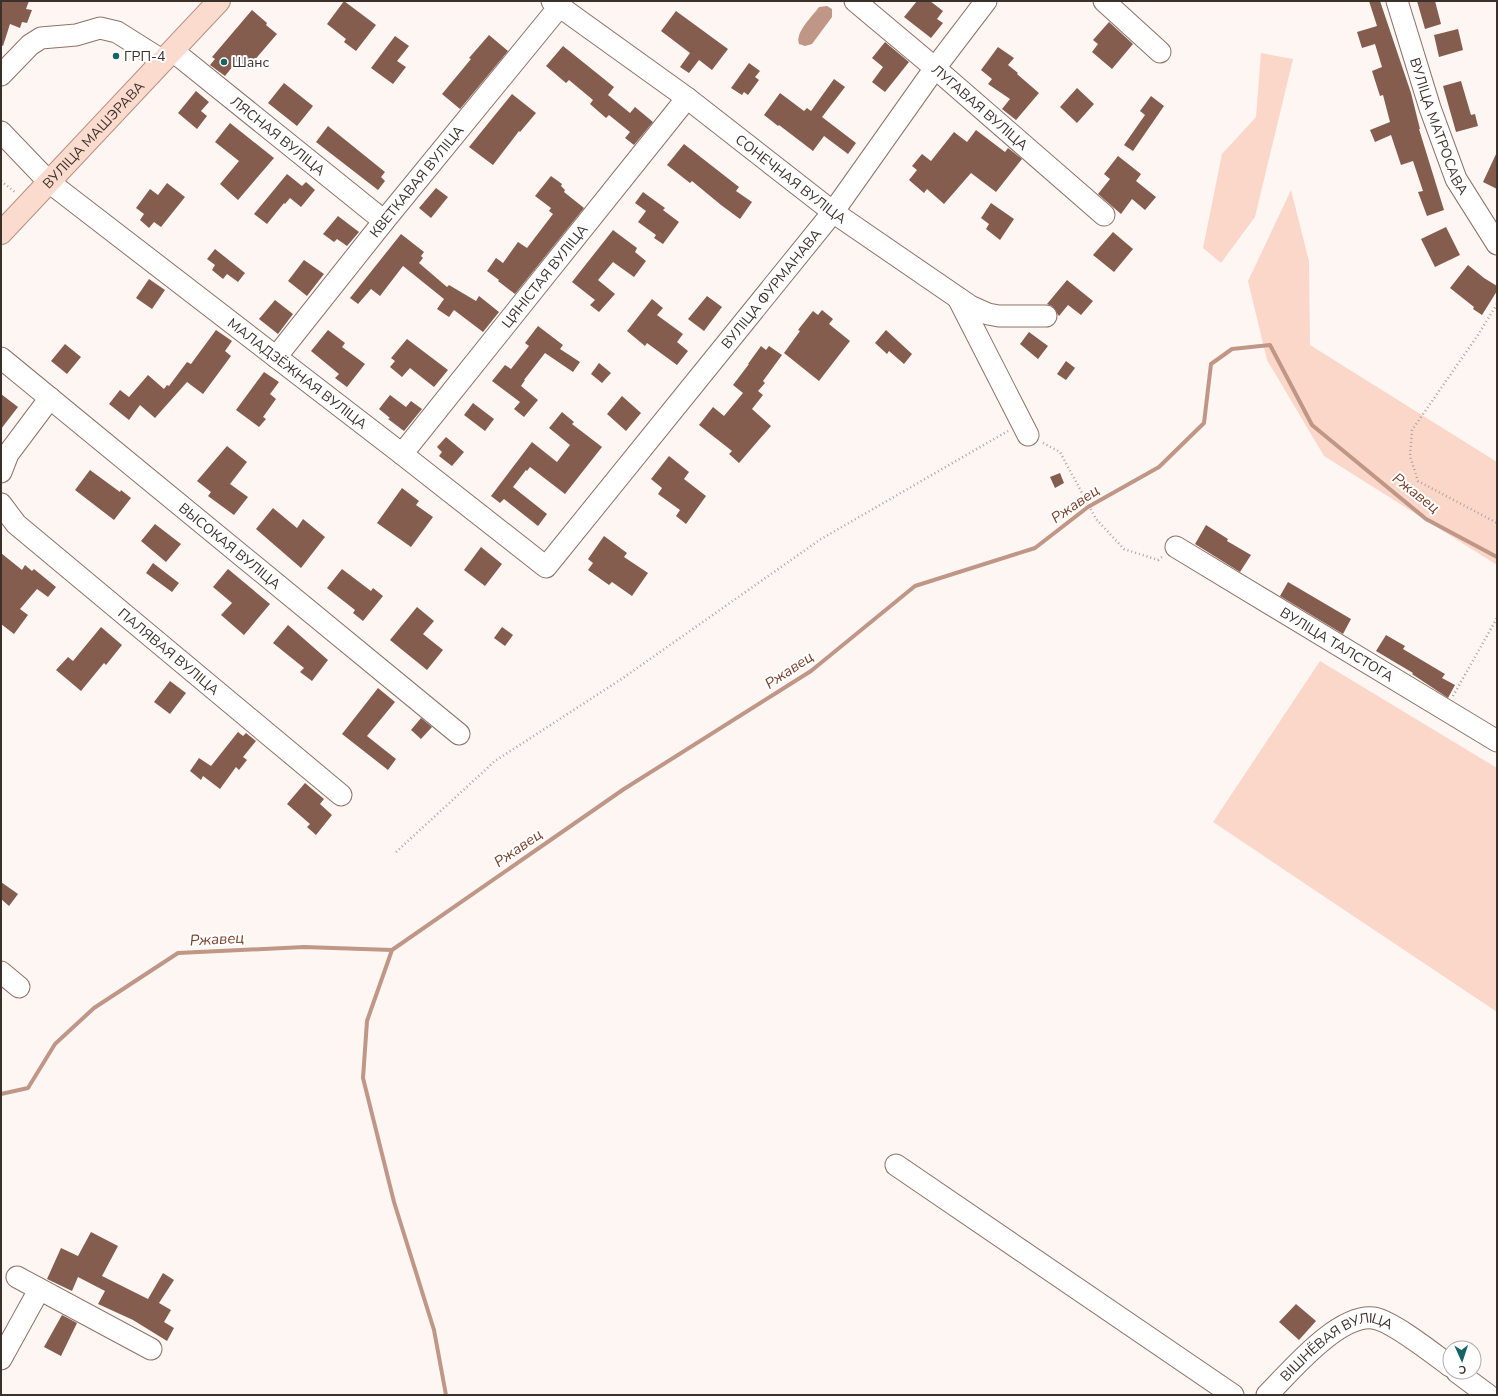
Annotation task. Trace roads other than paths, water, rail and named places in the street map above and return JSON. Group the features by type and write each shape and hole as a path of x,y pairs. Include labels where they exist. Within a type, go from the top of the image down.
{"main road":[{"name":"ВУЛІЦА МАШЭРАВА","path":"1,233 219,1"}],"street":[{"name":"ЛУГАВАЯ ВУЛІЦА","path":"855,1 1104,214"},
{"name":"ВУЛІЦА ФУРМАНАВА","path":"546,567 833,212 935,68 986,1"},
{"path":"1104,1 1160,52"},
{"name":"ВУЛІЦА МАТРОСАВА","path":"1397,1 1430,108 1456,179 1497,244"},
{"name":"СОНЕЧНАЯ ВУЛІЦА","path":"555,4 686,98 833,212 970,306 988,314 999,316 1046,316"},
{"name":"КВЕТКАВАЯ ВУЛІЦА","path":"276,357 555,4"},
{"name":"ЛЯСНАЯ ВУЛІЦА","path":"1,75 30,45 41,38 76,35 100,28 117,32 168,56 384,221"},
{"name":"ЦЯНІСТАЯ ВУЛІЦА","path":"402,454 686,98"},
{"name":"МАЛАДЗЁЖНАЯ ВУЛІЦА","path":"1,132 49,182 546,567"},
{"path":"958,298 1025,429"},
{"name":"ВЫСОКАЯ ВУЛІЦА","path":"1,358 459,734"},
{"path":"1,472 8,454 50,398"},
{"name":"ПАЛЯВАЯ ВУЛІЦА","path":"1,504 16,524 341,795"},
{"name":"ВУЛІЦА ТАЛСТОГА","path":"1176,547 1497,742"},
{"path":"1,972 19,987"},
{"path":"896,1164 1233,1395"},
{"path":"17,1277 151,1349"},
{"path":"1,1359 39,1290"},
{"name":"ВІШНЁВАЯ ВУЛІЦА","path":"1267,1395 1298,1363 1325,1339 1347,1324 1361,1318 1374,1318 1390,1324 1442,1360"},
{"path":"1468,1380 1488,1395"}],"waterway":[{"name":"Ржавец","path":"1,1094 28,1088 55,1044 94,1008 178,953 304,947 392,950 624,789 811,671 915,586 1035,548 1088,507 1159,467 1204,423 1211,364 1232,349 1270,345 1312,425 1426,519 1497,557"},
{"path":"392,950 367,1021 363,1078 394,1202 434,1330 446,1395"}],"place":[{"name":"ГРП-4","path":"116,56"},
{"name":"Шанс","path":"224,62"}]}
